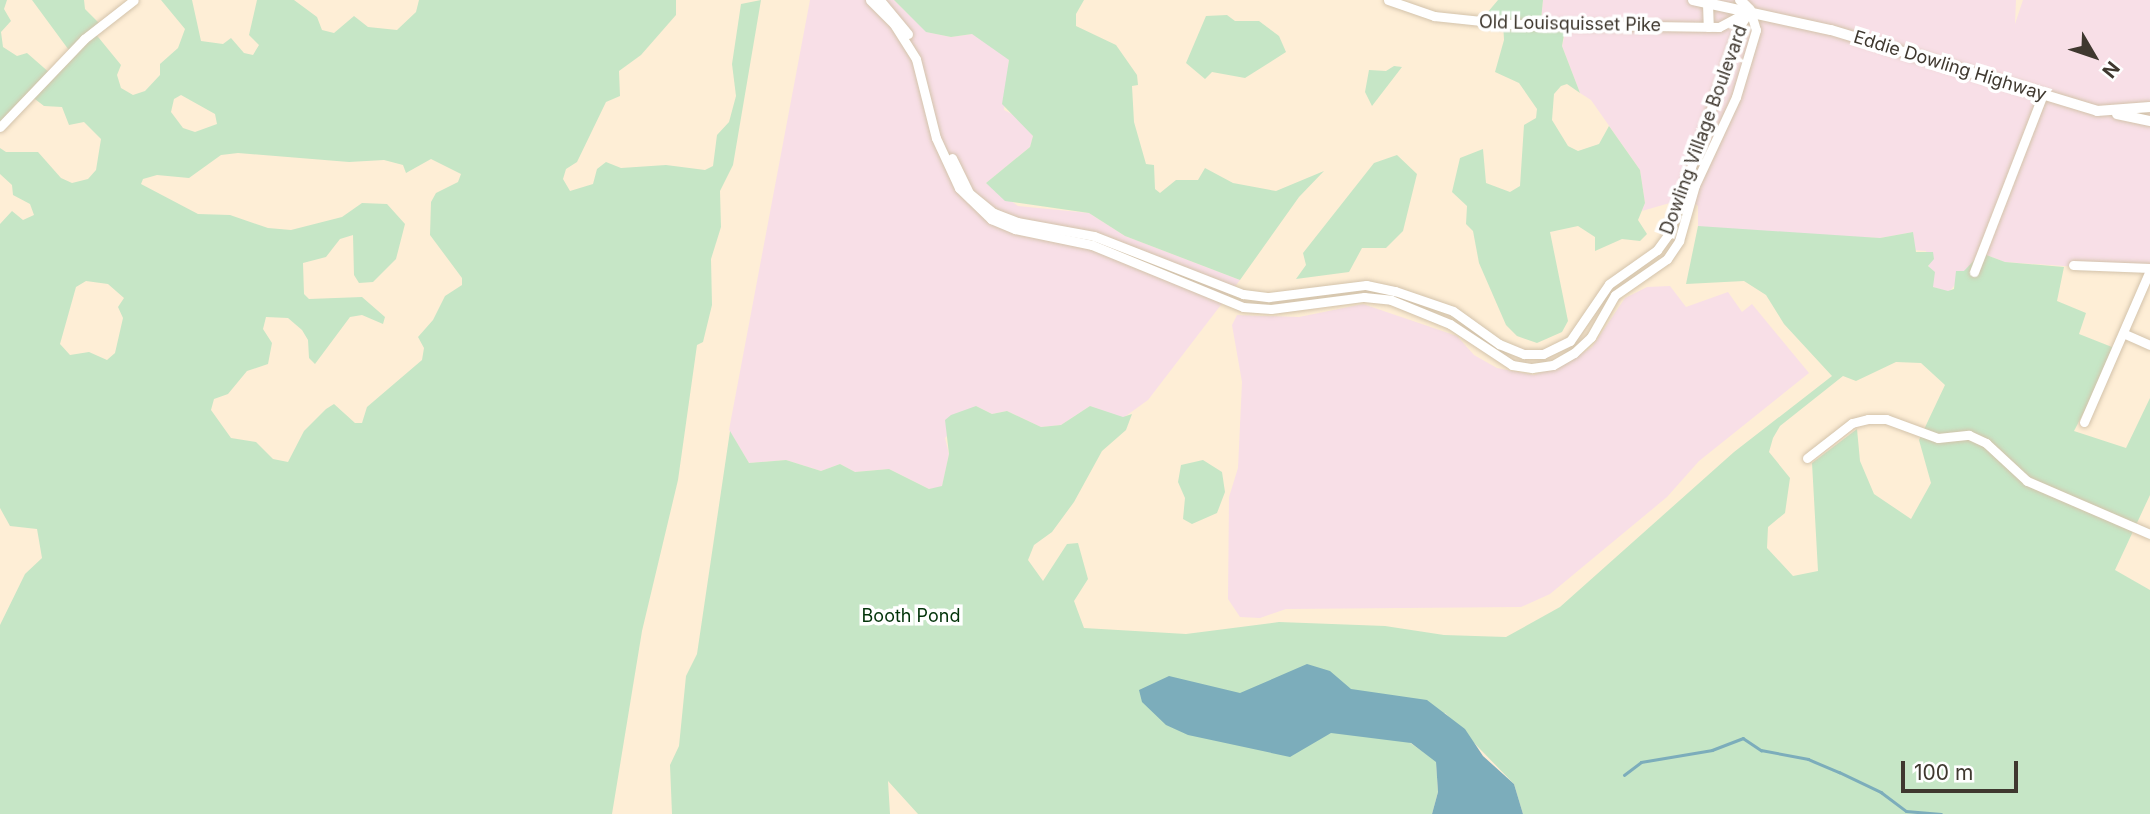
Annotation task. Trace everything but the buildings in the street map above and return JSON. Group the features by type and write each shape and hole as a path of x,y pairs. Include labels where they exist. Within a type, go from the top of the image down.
{"main road":[{"name":"Eddie Dowling Highway","path":"1693,0 1731,11 1750,10 2111,113 2150,107"},
{"name":"Eddie Dowling Highway","path":"1740,0 1750,10"},
{"path":"1708,4 1709,27"},
{"path":"2111,113 2150,121"}],"street":[{"path":"0,127 83,38 134,0"},
{"name":"Dowling Village Boulevard","path":"870,0 894,24 916,59 936,138 959,188 991,219 1015,229 1092,246 1243,307 1271,309 1364,297 1391,300 1450,324 1512,365 1532,368 1553,365 1574,353 1591,337 1615,295 1667,259 1679,241 1695,185 1735,97 1756,30 1750,10"},
{"name":"Dowling Village Boulevard","path":"880,0 920,54 942,137 964,184 994,213 1017,222 1094,236 1243,294 1269,297 1366,285 1395,291 1453,312 1499,344 1524,354 1543,354 1570,341 1609,284 1657,250 1668,235 1739,27 1750,10"},
{"name":"Old Louisquisset Pike","path":"1388,0 1434,16 1478,22 1719,27 1750,10"},
{"path":"1974,272 2043,94"},
{"path":"2073,265 2150,269 2125,334 2084,422"},
{"path":"2125,334 2150,345"},
{"path":"1807,458 1852,424 1868,419 1886,419 1938,438 1969,435 1986,443 2027,481 2150,534"}],"shaded area":[{"path":"810,0 894,0 927,32 951,37 972,34 984,39 1009,60 1004,110 1018,117 1033,136 1030,147 986,183 1018,206 1089,213 1125,236 1240,280 1148,400 1123,418 1090,406 1061,425 1041,427 1007,411 992,414 976,406 945,438 949,454 942,487 929,489 889,469 855,472 840,464 821,471 786,460 749,463 729,430"},
{"path":"1543,0 2016,0 2015,24 2023,0 2150,0 2150,272 2005,262 1981,253 1949,292 1933,287 1926,251 1914,250 1913,232 1880,238 1703,230 1698,226 1698,206 1687,198 1642,211 1645,203 1640,170 1591,100 1580,93 1562,46 1565,34 1541,20"},
{"path":"1670,286 1686,307 1728,292 1742,312 1752,304 1809,373 1699,461 1667,497 1550,594 1521,607 1286,609 1260,618 1240,617 1228,599 1229,497 1238,468 1242,382 1232,325 1237,315 1299,317 1363,304 1457,336 1474,355 1497,368 1534,375 1567,363 1592,347 1625,298 1647,287"}],"green space":[{"path":"0,0 7,0 4,9 11,21 1,32 3,47 17,56 27,53 51,74 71,53 32,0 84,0 85,9 100,24 94,32 121,65 117,75 121,88 133,95 145,91 160,75 160,64 178,48 185,29 161,0 192,0 201,41 223,44 231,38 244,53 253,55 259,45 249,35 257,0 294,0 317,17 322,30 334,33 354,16 368,27 397,30 416,12 419,0 676,0 676,15 641,55 619,71 620,96 606,102 577,162 566,169 563,179 570,191 593,184 597,169 606,162 621,168 666,165 705,170 713,166 717,135 729,122 736,96 732,64 741,4 761,0 733,165 720,191 721,227 711,259 712,305 703,342 697,345 678,480 642,631 612,814 0,814 0,625 25,574 42,558 37,529 10,526 0,508 0,224 12,211 23,220 34,215 30,204 13,195 12,185 0,174 0,148 6,152 38,152 61,178 72,183 88,179 96,170 101,139 84,122 69,125 62,107 44,106 31,96 0,129","holes":["181,95 215,114 217,124 195,132 183,128 171,112 174,99","238,153 349,162 384,160 403,165 406,173 431,159 461,174 458,182 436,193 431,202 430,235 462,278 462,285 445,296 433,320 418,337 424,348 422,360 367,407 362,423 355,423 334,404 326,409 304,431 288,462 273,459 256,442 231,438 211,410 214,399 228,394 247,371 268,364 272,343 263,329 266,317 288,318 302,330 308,340 309,358 315,364 350,317 362,315 383,324 385,317 362,297 309,299 304,294 303,263 326,257 340,239 353,235 354,275 359,283 373,282 396,259 405,224 387,204 362,203 342,217 291,230 268,228 230,215 198,214 141,184 143,179 157,175 189,178 221,155","86,281 108,284 124,298 118,307 123,318 115,353 107,360 89,352 70,355 60,344 76,287"]},
{"path":"894,0 1084,0 1076,14 1076,26 1116,45 1137,75 1138,85 1132,86 1134,122 1146,164 1154,165 1155,189 1160,193 1176,180 1198,180 1205,168 1233,183 1276,191 1324,171 1299,197 1240,280 1125,236 1089,213 1005,201 986,183 1030,147 1033,136 1002,104 1009,60 972,34 951,37 926,32"},
{"path":"1498,0 1543,0 1541,20 1566,24 1562,46 1580,93 1567,84 1561,86 1554,94 1552,120 1568,146 1578,151 1599,144 1609,126 1640,170 1645,203 1638,220 1647,234 1640,241 1622,239 1595,251 1595,237 1578,226 1550,232 1568,321 1562,332 1537,343 1517,336 1506,325 1479,263 1473,231 1466,224 1467,206 1452,192 1460,158 1483,149 1486,183 1510,192 1520,186 1524,125 1536,118 1537,109 1519,83 1495,72 1504,40 1503,22 1482,19"},
{"path":"1227,15 1235,21 1259,21 1279,36 1286,52 1245,78 1212,72 1205,79 1186,63 1206,16"},
{"path":"1394,66 1402,67 1372,106 1365,92 1369,70 1386,71"},
{"path":"1397,155 1417,174 1403,231 1386,248 1362,248 1349,272 1296,279 1306,265 1303,253 1374,163"},
{"name":"Booth Pond","path":"1698,226 1880,238 1913,232 1916,252 1933,252 1934,259 1928,266 1935,272 1933,287 1948,291 1954,289 1956,271 1964,271 1981,253 2005,262 2064,267 2057,301 2086,313 2079,334 2117,349 2074,431 2126,448 2150,398 2150,495 2115,570 2150,590 2150,814 1523,814 1514,784 1445,713 1409,742 1436,761 1438,792 1432,814 918,814 888,781 890,814 672,814 670,765 679,746 686,676 697,654 730,431 749,463 786,460 821,471 840,464 855,472 889,469 929,489 942,486 949,454 945,420 951,415 976,406 992,414 1007,411 1041,427 1061,425 1090,406 1123,417 1132,414 1126,430 1102,451 1074,502 1052,532 1034,545 1028,560 1043,581 1067,544 1078,543 1088,579 1074,601 1084,628 1186,634 1279,622 1385,626 1444,635 1506,637 1560,607 1734,452 1832,376 1784,324 1766,295 1744,281 1686,284","holes":["1896,362 1921,363 1945,385 1919,440 1931,483 1911,519 1874,494 1860,461 1857,429 1812,463 1818,571 1793,576 1767,548 1768,527 1785,513 1790,478 1769,452 1780,426 1843,376 1856,381"]},
{"path":"1203,460 1222,472 1225,492 1217,513 1192,524 1183,519 1185,498 1178,482 1181,465"}],"water":[{"path":"1307,664 1330,671 1351,689 1427,700 1465,729 1483,756 1514,784 1523,814 1432,814 1438,792 1436,762 1411,743 1331,733 1290,757 1188,735 1166,725 1142,702 1139,690 1169,676 1240,693"}],"waterway":[{"path":"1624,775 1641,762 1712,750 1743,738 1761,750 1808,759 1839,772 1881,792 1906,811 1941,814"}]}
